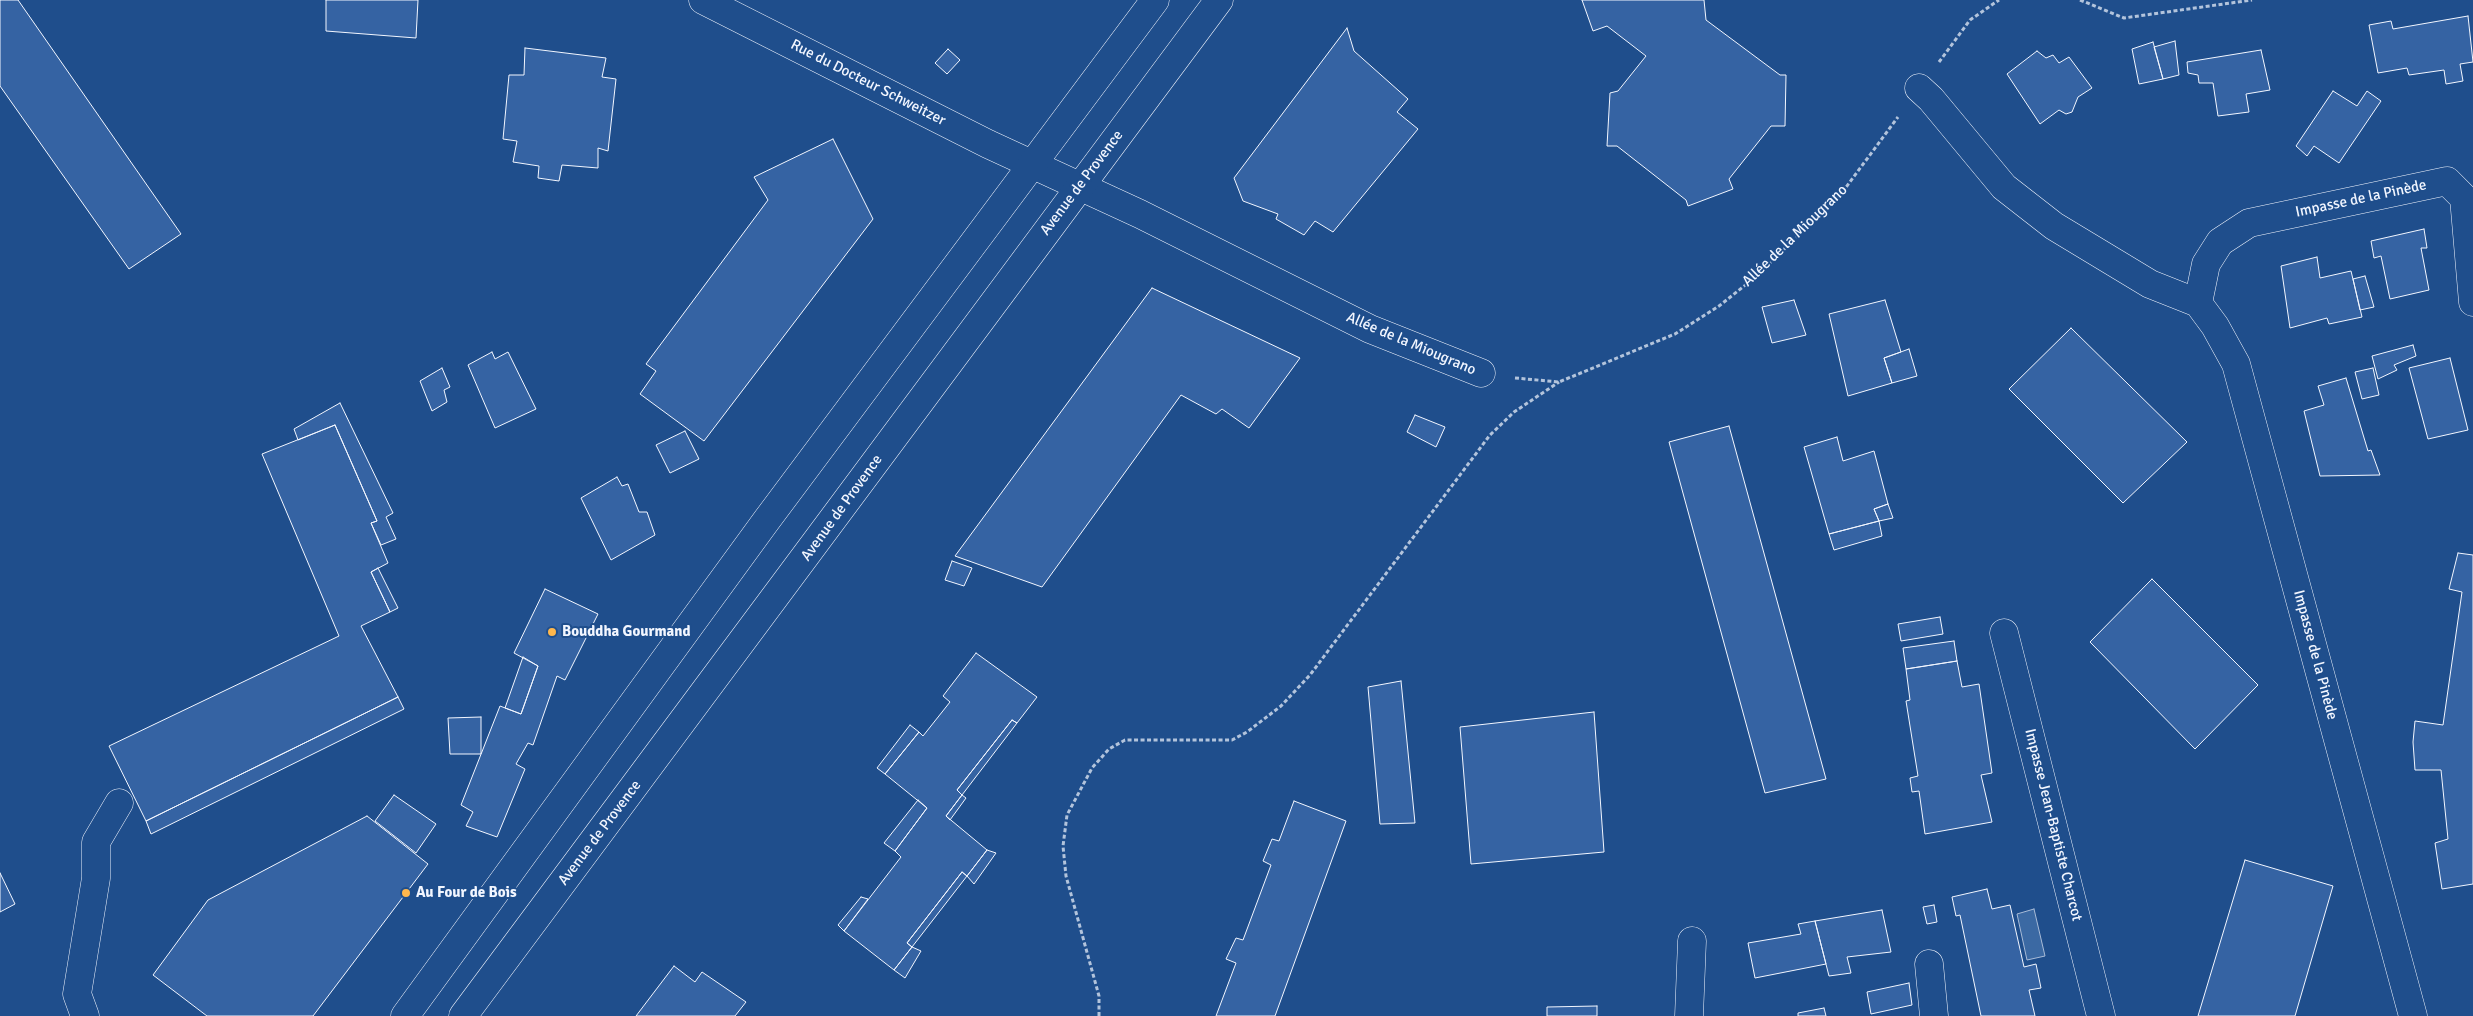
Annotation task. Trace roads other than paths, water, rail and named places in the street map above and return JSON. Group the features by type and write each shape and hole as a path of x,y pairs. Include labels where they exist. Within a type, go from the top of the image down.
{"street":[{"name":"Rue du Docteur Schweitzer","path":"703,0 1032,166"},
{"path":"405,1016 766,521 1155,0"},
{"name":"Avenue de Provence","path":"463,1016 705,693 1079,186 1220,0"},
{"path":"1919,88 1931,99 2004,187 2040,215 2150,284 2198,303"},
{"name":"Allée de la Miougrano","path":"1032,166 1079,186 1370,329 1481,373"},
{"name":"Impasse de la Pinède","path":"2413,1016 2236,364 2215,326 2198,303 2206,264 2220,242 2250,223 2447,181 2464,198 2473,302"},
{"name":"Impasse Jean-Baptiste Charcot","path":"2004,633 2102,1016"},
{"path":"86,1016 77,994 96,878 96,842 119,803"},
{"path":"1689,1016 1692,942"},
{"path":"1929,964 1934,1016"}],"water":[{"path":"2034,909 2045,956 2027,960 2017,914"}],"place":[{"name":"Bouddha Gourmand","path":"552,632"},
{"name":"Au Four de Bois","path":"406,893"}]}
